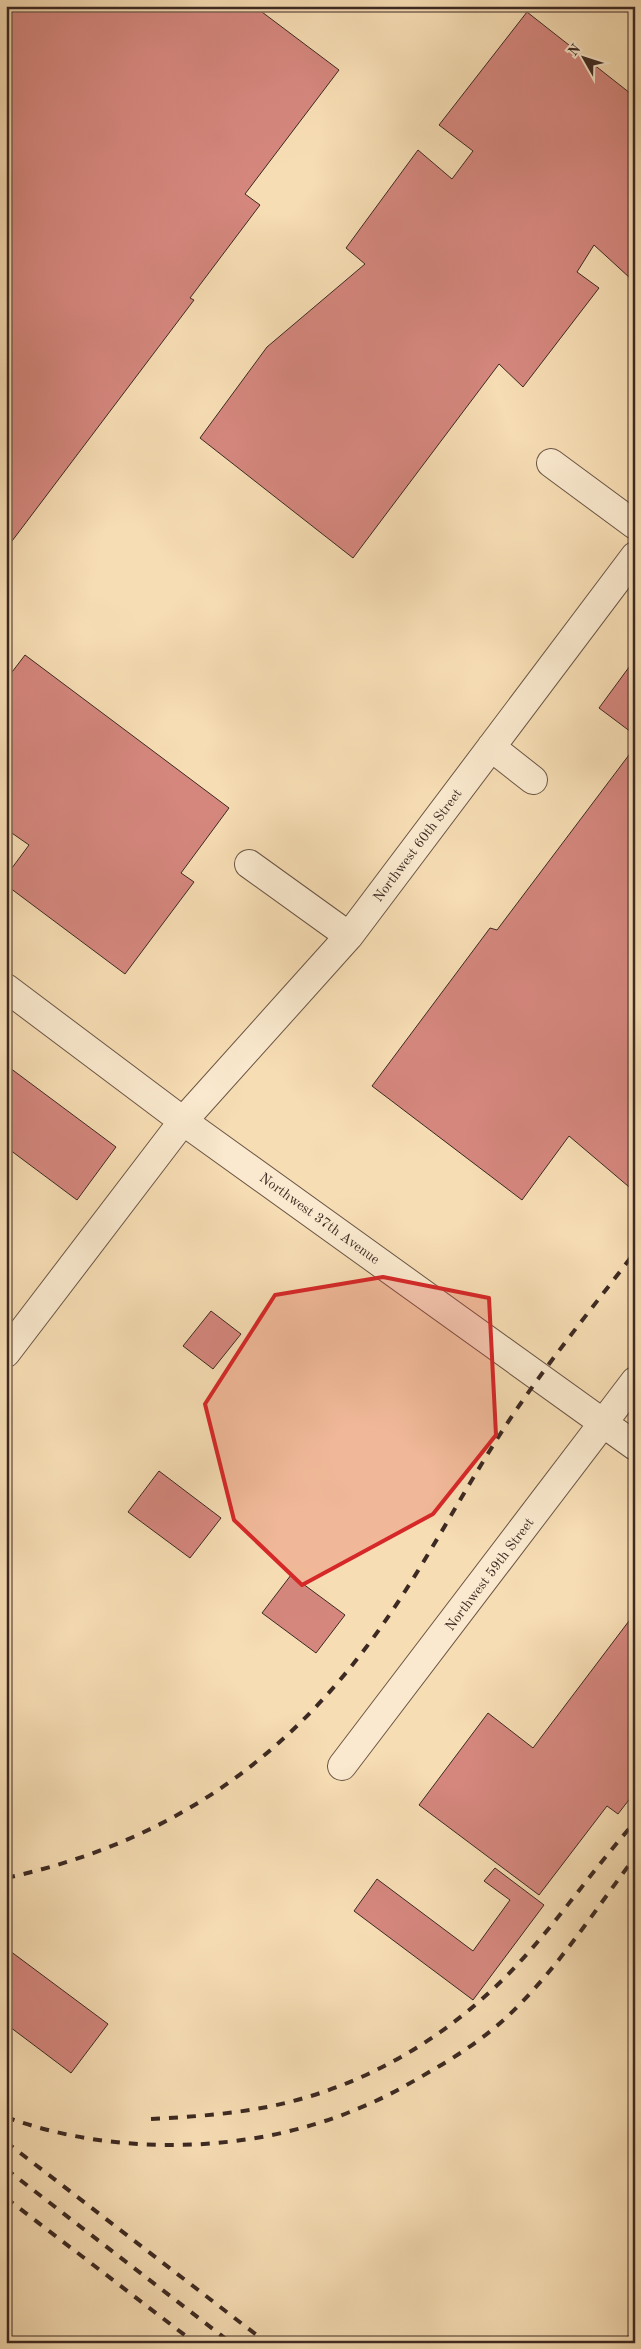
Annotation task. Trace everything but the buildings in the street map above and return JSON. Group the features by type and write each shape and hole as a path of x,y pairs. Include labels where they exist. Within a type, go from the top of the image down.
{"street":[{"path":"551,463 635,525"},
{"name":"Northwest 60th Street","path":"6,1353 183,1121 349,936 635,556"},
{"path":"491,747 533,780"},
{"path":"249,864 349,936"},
{"name":"Northwest 37th Avenue","path":"6,988 183,1121 635,1446"},
{"name":"Northwest 59th Street","path":"342,1766 635,1381"}],"highlighted area":[{"path":"383,1277 489,1298 496,1435 433,1514 302,1585 234,1520 205,1404 275,1295"}],"railway":[{"path":"6,1878 69,1861 128,1839 182,1812 232,1780 279,1743 322,1700 362,1652 400,1599 489,1451 521,1403 635,1252"},
{"path":"151,2119 230,2113 293,2101 330,2090 365,2075 431,2039 490,1992 517,1965 635,1822"},
{"path":"6,2117 48,2130 92,2139 137,2144 182,2145 228,2142 273,2135 316,2124 367,2105 404,2087 452,2058 510,2014 544,1978 576,1938 635,1857"},
{"path":"6,2142 267,2343"},
{"path":"6,2169 231,2343"},
{"path":"6,2198 195,2343"}]}
